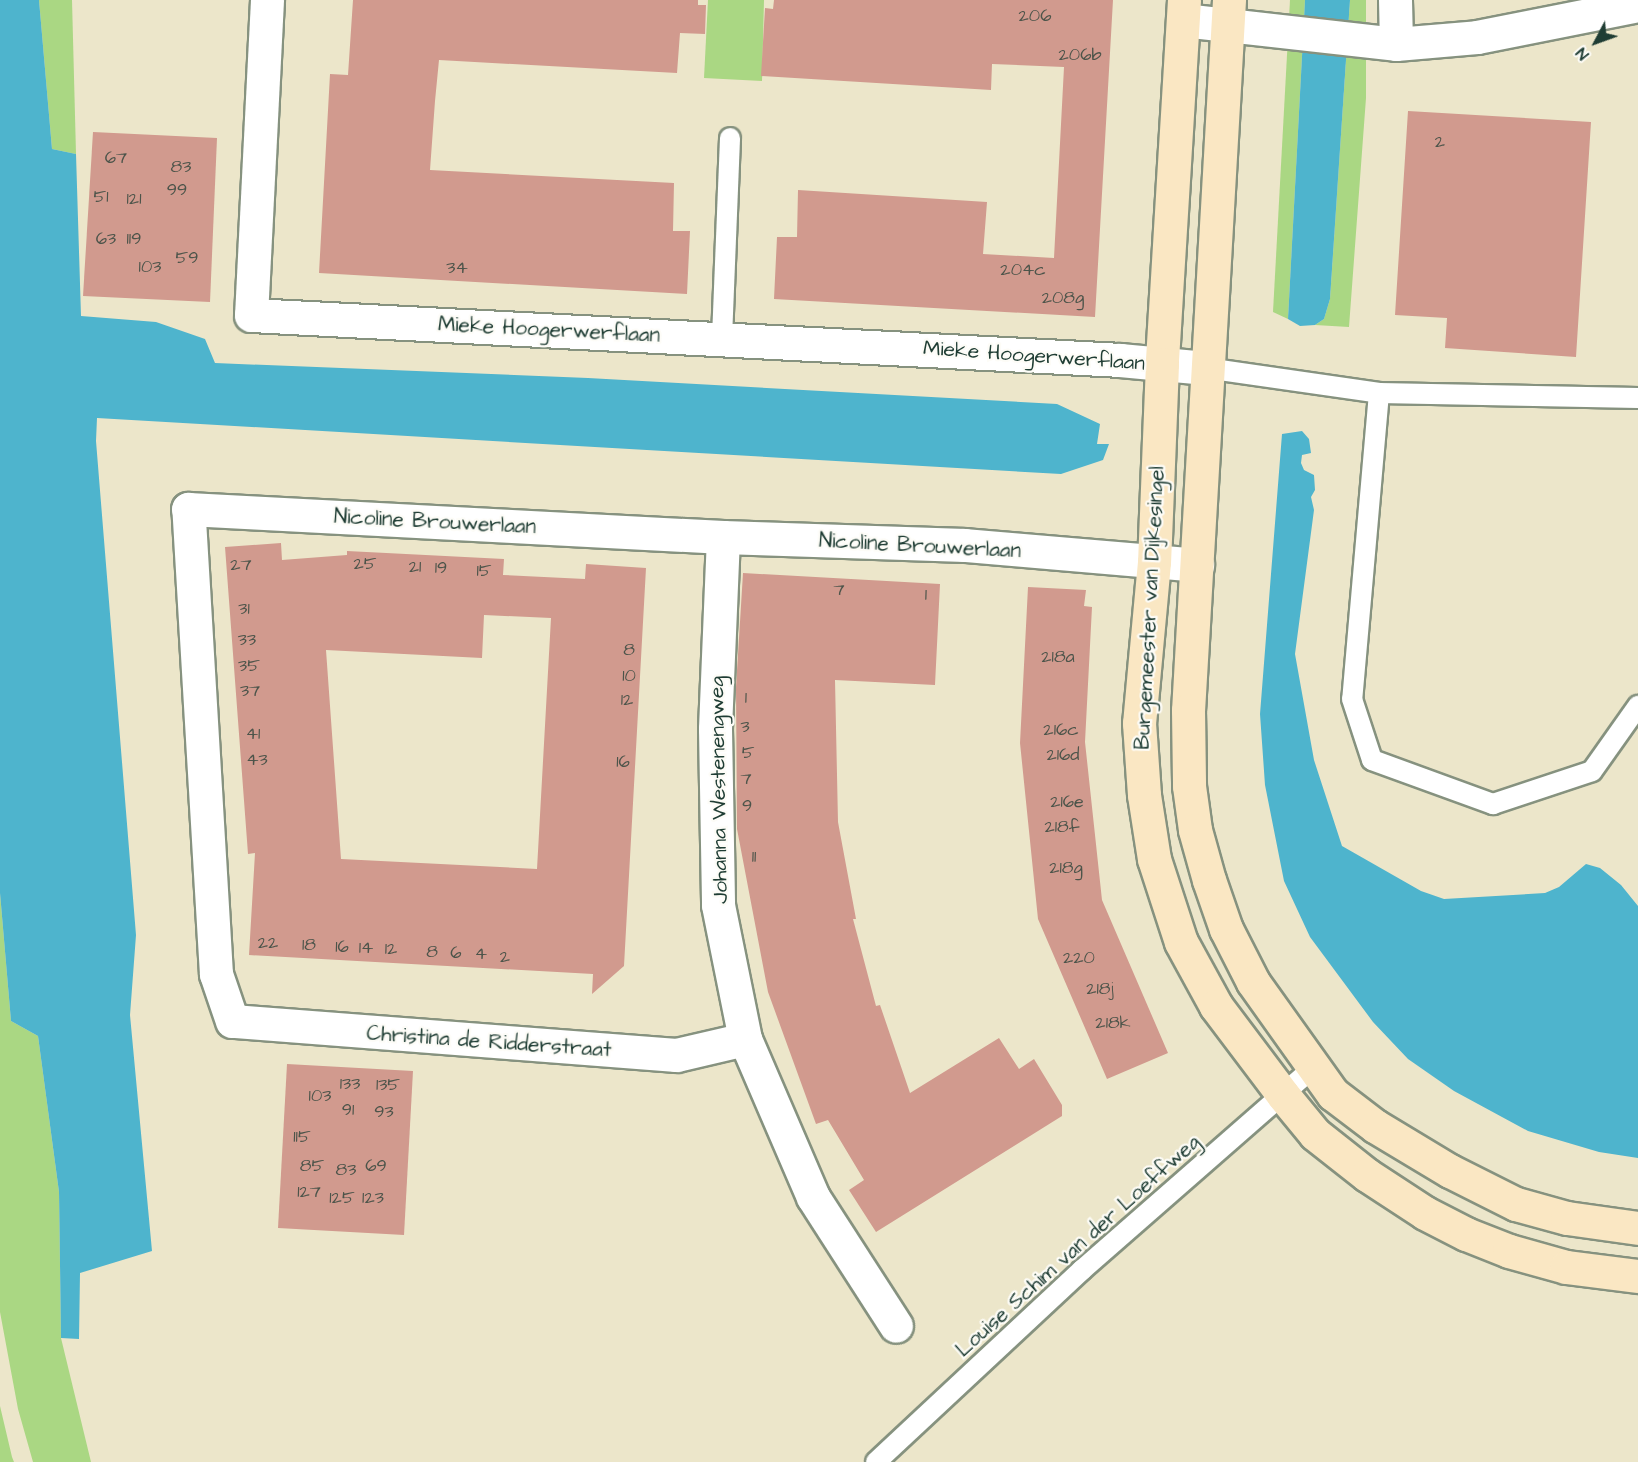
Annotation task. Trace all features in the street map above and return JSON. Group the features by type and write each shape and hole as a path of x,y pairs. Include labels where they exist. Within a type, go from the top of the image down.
{"street":[{"name":"Mieke Hoogerwerflaan","path":"267,0 251,315 722,338 1206,368"},
{"path":"1395,0 1396,44"},
{"path":"1184,10 1228,13 1396,44 1477,38 1638,6"},
{"name":"Burgemeester van Dijkesingel","path":"1184,10 1162,364 1154,562 1139,723 1144,795 1154,859 1182,942 1216,1006 1283,1095 1315,1134 1367,1175 1425,1213 1466,1234 1509,1251 1566,1267 1638,1276"},
{"name":"Burgemeester van Dijkesingel","path":"1228,13 1188,710 1189,786 1195,830 1226,929 1252,982 1313,1068 1334,1094 1375,1126 1450,1171 1516,1204 1567,1218 1638,1228"},
{"name":"Nicoline Brouwerlaan","path":"232,1021 216,974 188,509 723,537 965,545 1197,565"},
{"name":"Johanna Westenengweg","path":"723,537 715,729 718,905 745,1039 813,1197 896,1326"},
{"name":"Christina de Ridderstraat","path":"232,1021 676,1055 745,1039"}],"lane":[{"path":"722,338 730,138"},
{"path":"1206,368 1379,393 1638,398"},
{"path":"1379,393 1352,699 1372,760 1492,804 1592,771 1638,706"},
{"name":"Louise Schim van der Loeffweg","path":"876,1462 1082,1270 1313,1068"}],"green space":[{"path":"39,0 72,0 76,154 52,149"},
{"path":"708,0 764,0 762,81 704,78"},
{"path":"1290,0 1305,0 1288,319 1273,312"},
{"path":"1350,0 1366,0 1366,98 1349,327 1315,325 1324,319 1330,299"},
{"path":"0,893 11,1021 38,1036 59,1192 61,1338 91,1462 33,1462 18,1409 0,1312"},
{"path":"0,1406 12,1457 14,1462 0,1462"}],"water":[{"path":"0,0 39,0 52,149 76,154 81,316 156,322 205,339 215,363 588,378 1057,404 1100,424 1097,444 1109,444 1103,460 1061,474 97,418 96,441 136,935 130,1015 152,1251 80,1273 79,1339 61,1338 59,1192 38,1036 11,1021 0,893"},
{"path":"1305,0 1350,0 1330,299 1324,319 1315,325 1300,326 1288,319"},
{"path":"1302,431 1309,439 1311,453 1302,455 1301,463 1304,470 1314,475 1315,490 1311,497 1314,510 1295,654 1314,760 1342,846 1421,891 1444,899 1545,893 1559,887 1586,864 1600,868 1621,885 1638,906 1638,1158 1599,1152 1528,1131 1454,1091 1408,1059 1373,1022 1310,937 1284,881 1265,785 1260,714 1282,434"}],"building":[{"path":"353,0 698,0 698,5 706,5 705,34 680,33 677,73 439,60 430,170 674,183 673,231 690,231 687,294 319,273 330,74 348,75"},
{"path":"774,0 1113,0 1095,317 774,299 777,237 797,237 798,190 987,202 983,254 1054,258 1064,67 992,64 991,90 761,76 765,8 773,9"},
{"path":"1408,111 1591,122 1576,357 1445,348 1447,318 1395,315"},
{"path":"93,132 217,138 210,302 83,296"},
{"path":"281,543 282,560 347,555 347,551 504,559 503,575 585,579 586,564 646,568 624,966 592,994 593,974 249,955 255,853 248,854 225,547","holes":["484,615 551,618 537,869 341,859 326,650 482,658"]},
{"path":"743,573 940,584 935,685 835,680 838,822 856,919 853,919 876,1006 880,1005 910,1093 999,1038 1019,1069 1034,1059 1062,1105 1062,1116 876,1232 849,1190 864,1180 828,1120 816,1124 768,992 737,829 736,687"},
{"path":"1028,587 1086,590 1084,606 1092,607 1085,742 1102,900 1168,1053 1107,1079 1038,919 1020,743"},
{"path":"287,1064 413,1071 404,1235 278,1228"}]}
